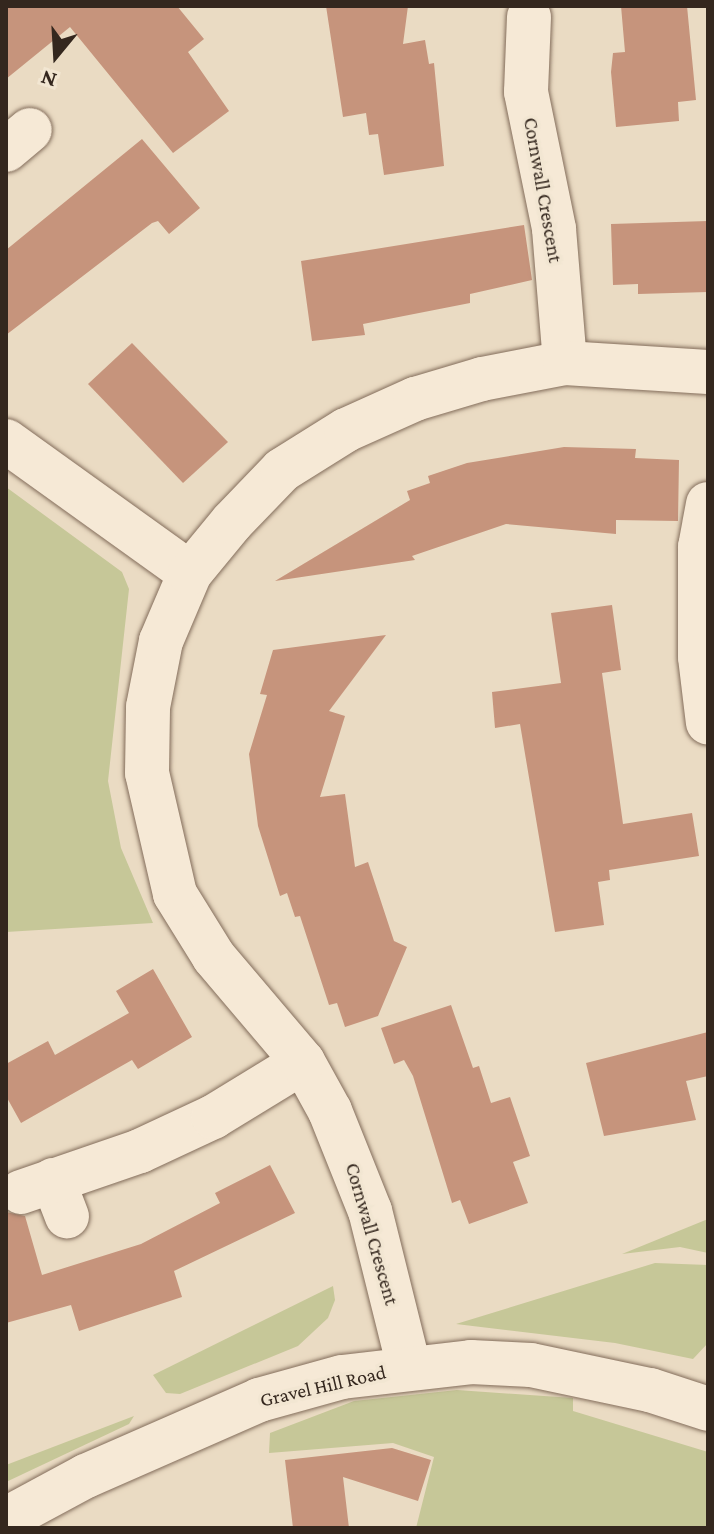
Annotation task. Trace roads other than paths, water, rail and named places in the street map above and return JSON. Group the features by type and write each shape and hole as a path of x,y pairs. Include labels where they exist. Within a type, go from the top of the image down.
{"street":[{"name":"Cornwall Crescent","path":"529,17 526,92 554,229 565,363"},
{"name":"Cornwall Crescent","path":"409,1367 370,1211 344,1142 303,1062 214,957 175,894 158,838 147,773 148,707 161,641 190,573 282,470 346,430 415,399 482,379 565,363 708,372"},
{"path":"6,441 190,573"},
{"path":"708,504 700,547 700,657 708,723"},
{"path":"47,1196 213,1117 303,1062"},
{"name":"Gravel Hill Road","path":"6,1519 86,1476 259,1400 342,1377 409,1367 531,1365 650,1390 708,1409"}]}
